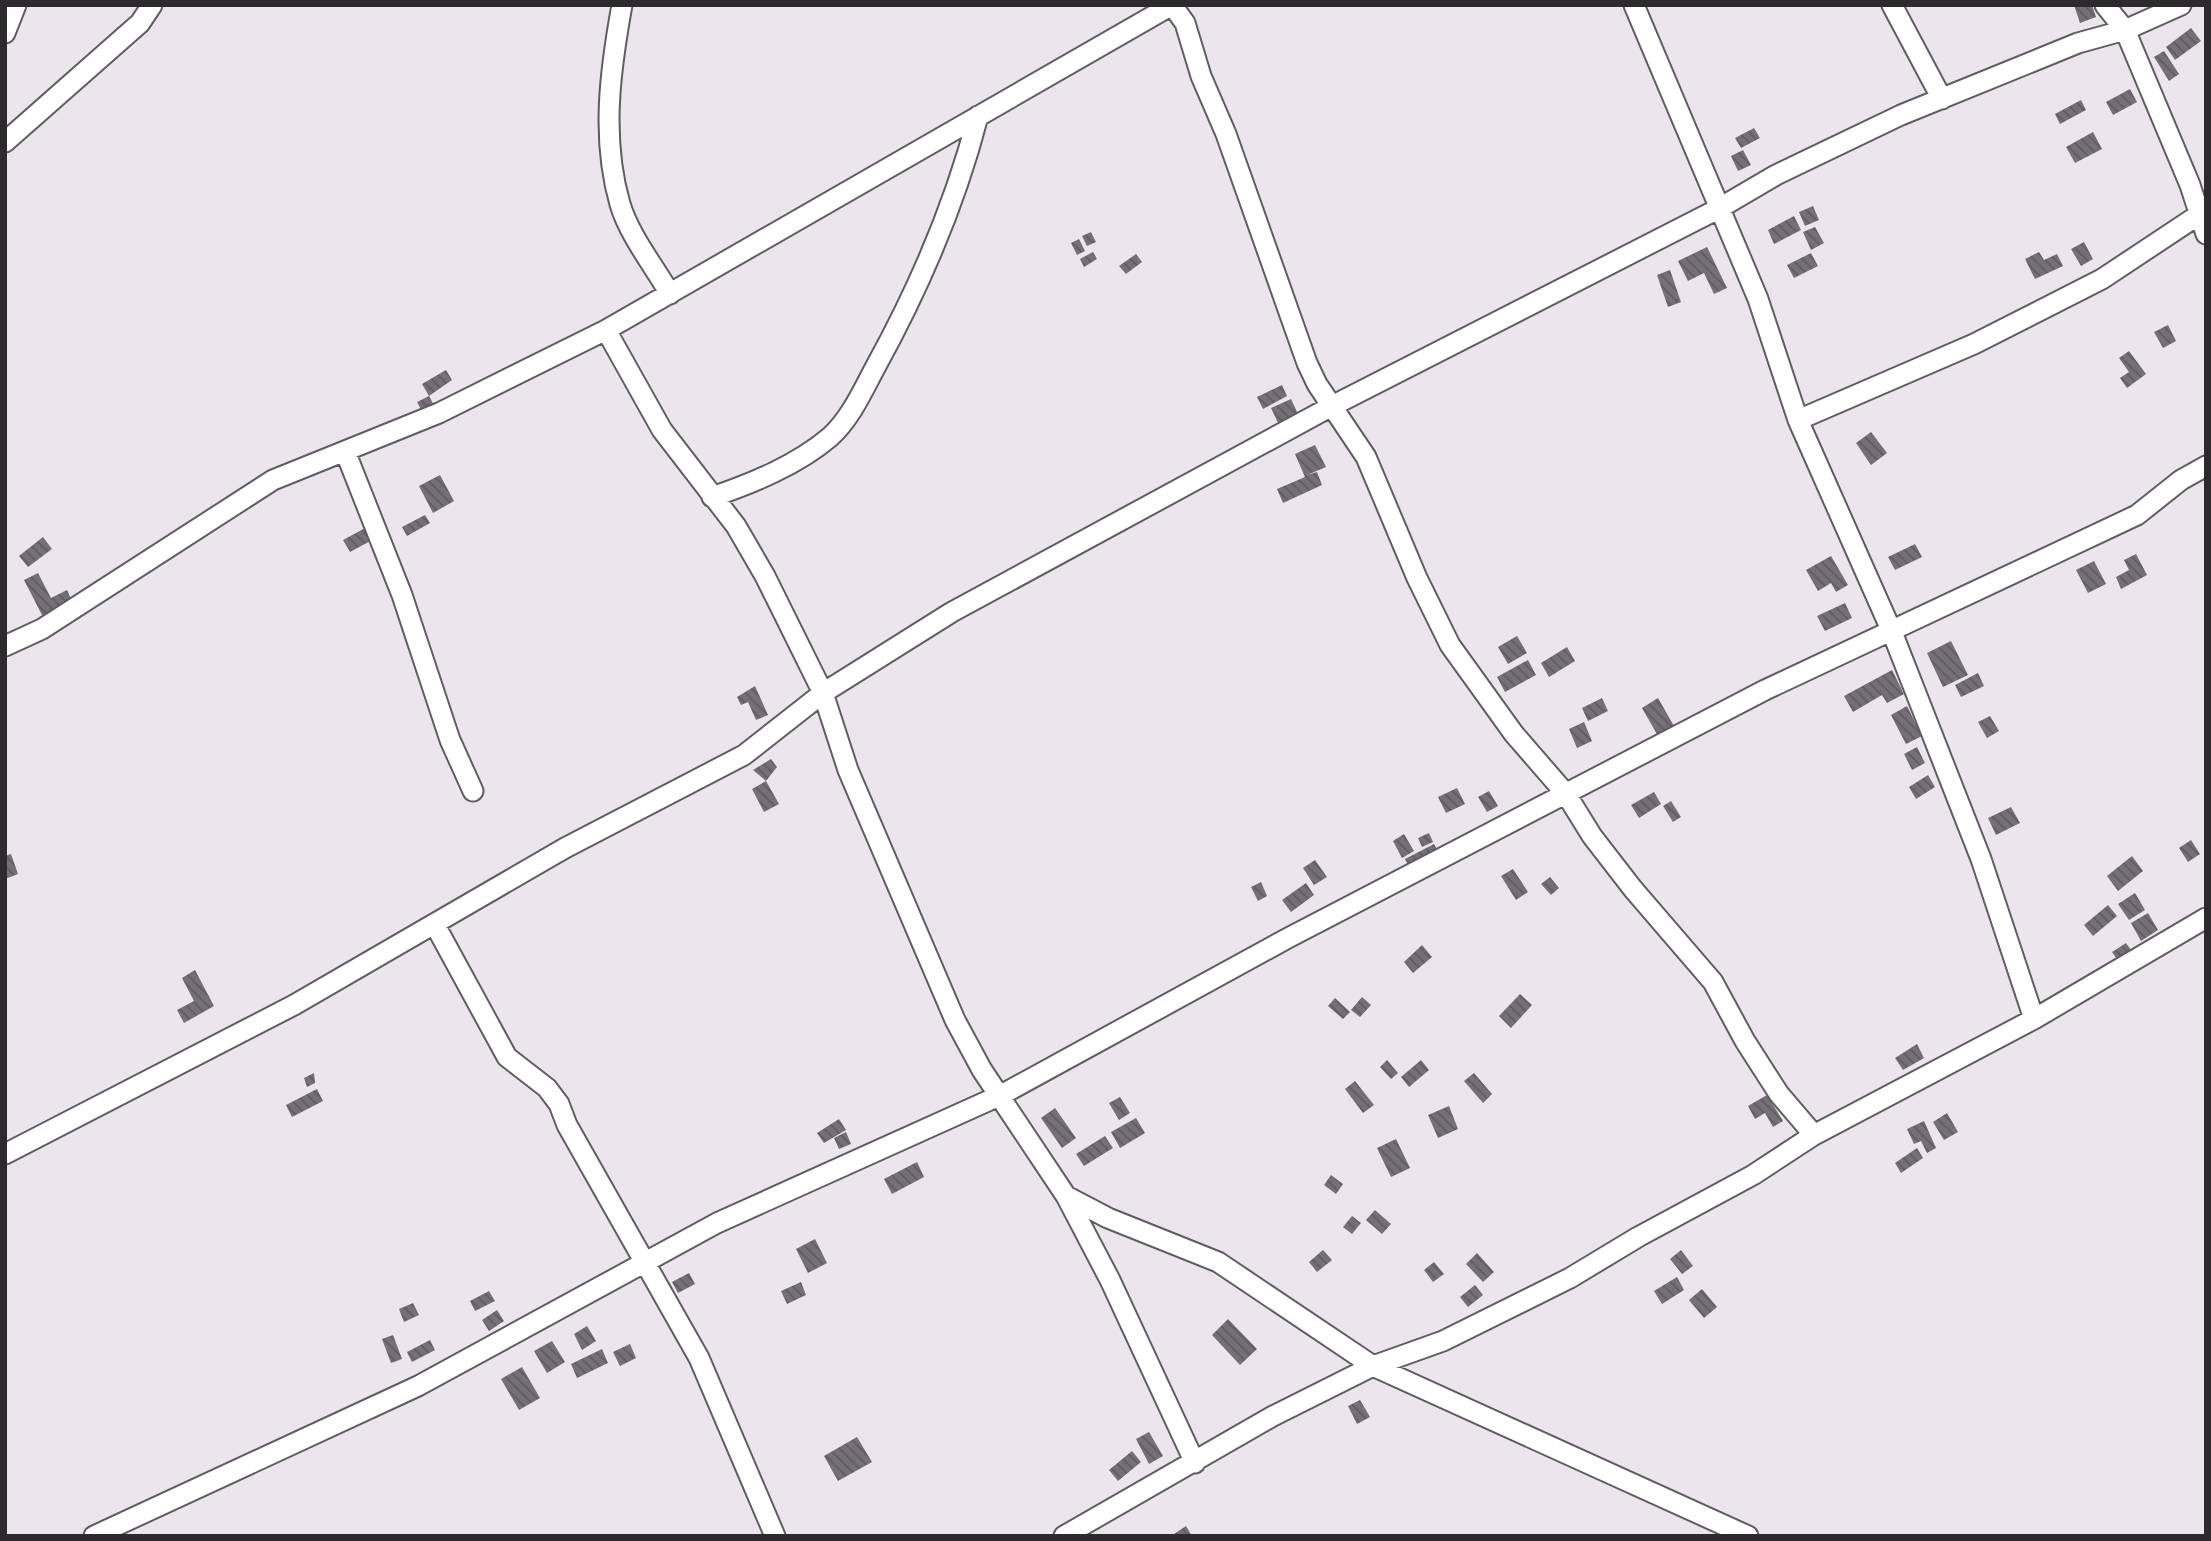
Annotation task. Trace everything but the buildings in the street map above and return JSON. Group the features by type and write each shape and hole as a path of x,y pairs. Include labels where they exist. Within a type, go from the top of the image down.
{"street":[{"path":"5,33 16,5"},
{"path":"5,142 140,23 152,5"},
{"path":"622,5 608,104 612,159 621,206 670,294"},
{"path":"5,646 42,629 273,480 439,413 606,330 978,116 1095,52 1172,5 1185,23 1292,324 1317,384 1366,457 1417,578 1450,645 1514,734 1566,794 1592,836 1625,879 1713,982 1745,1041 1779,1094 1814,1135"},
{"path":"1634,5 1758,299 1798,421 1892,632 1981,859 2034,1019"},
{"path":"1892,5 1942,99"},
{"path":"2105,5 2124,30 2202,211 2206,234"},
{"path":"5,1154 294,1005 565,848 744,755 823,693 952,612 1332,406 1718,209 1776,175 1901,115 2078,43 2124,30 2182,5"},
{"path":"712,497 751,484 814,449 846,420 929,263 964,169 978,116"},
{"path":"1798,421 1974,344 2102,279 2202,211"},
{"path":"606,330 662,430 736,527 765,576 823,693 848,770 955,1020 1066,1196 1110,1280 1195,1462"},
{"path":"345,451 402,594 450,740 473,791"},
{"path":"94,1536 418,1386 717,1223 1000,1095 1287,937 1765,690 2137,515 2206,466"},
{"path":"1064,1536 1089,1530 1273,1416 1373,1366 1443,1341 1570,1278 1638,1237 1753,1175 1814,1135 2034,1019 2206,918"},
{"path":"435,925 507,1056 539,1081 558,1104 699,1357 775,1536"},
{"path":"1066,1196 1119,1222 1218,1262 1373,1366 1748,1536"}]}
